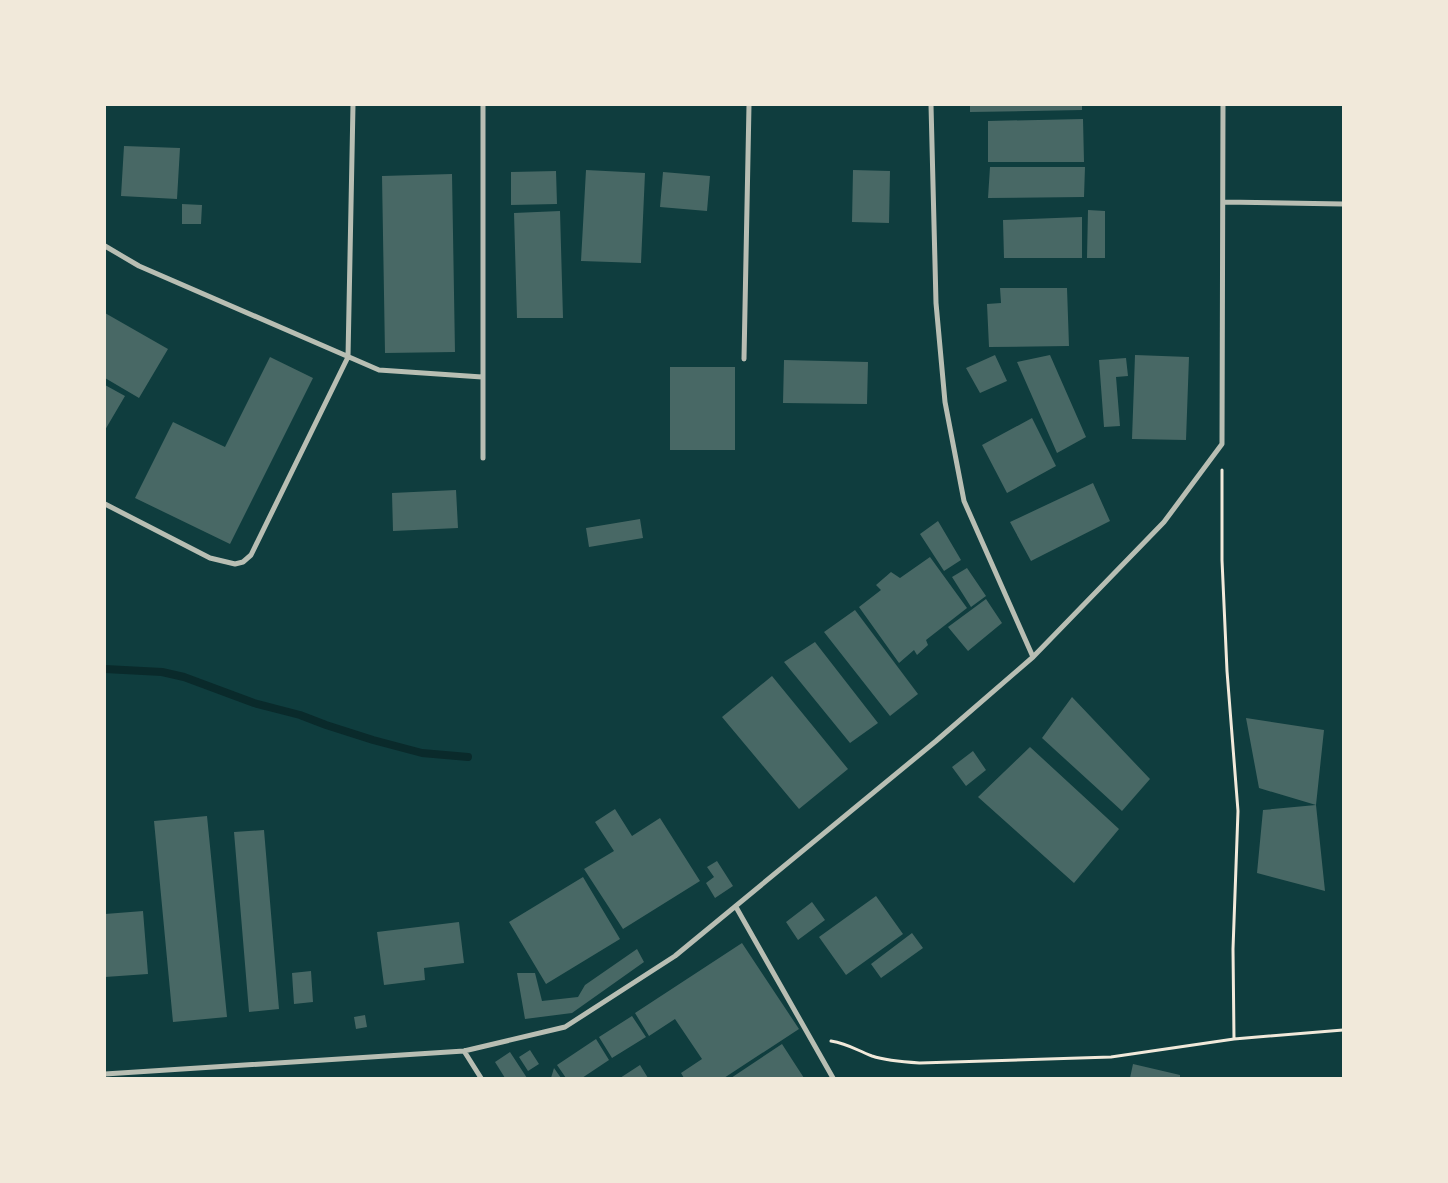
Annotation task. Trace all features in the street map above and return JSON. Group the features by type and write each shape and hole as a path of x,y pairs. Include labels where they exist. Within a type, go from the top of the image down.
{"street":[{"path":"105,504 210,558 235,564 243,562 252,556 348,357 353,105"},
{"path":"483,105 483,458"},
{"path":"744,359 749,105"},
{"path":"932,105 936,303 945,402 964,501 1033,657"},
{"path":"105,1074 464,1051 565,1027 674,956 736,907 1033,657 1164,522 1222,444 1223,105"},
{"path":"1224,202 1343,204"},
{"path":"105,246 139,266 380,370 482,377"},
{"path":"736,907 833,1078"},
{"path":"464,1051 481,1078"}],"path":[{"path":"1222,482 1222,560 1226,661 1238,811 1233,949 1234,1039"},
{"path":"813,1041 847,1044 874,1056 899,1062 920,1063 1111,1057 1234,1039 1343,1030"}],"building":[{"path":"970,105 1082,105 1082,110 970,112"},
{"path":"1083,119 1084,162 988,162 988,121"},
{"path":"124,146 180,148 177,199 121,196"},
{"path":"990,167 1085,167 1084,197 988,198"},
{"path":"586,170 645,173 641,263 581,261"},
{"path":"853,170 890,171 889,223 852,222"},
{"path":"556,171 557,204 511,205 511,172"},
{"path":"663,172 710,176 707,211 660,207"},
{"path":"452,174 455,352 385,353 382,176"},
{"path":"182,204 202,205 201,224 182,224"},
{"path":"1088,210 1105,211 1105,258 1087,258"},
{"path":"560,211 563,318 517,318 514,213"},
{"path":"1082,217 1082,258 1004,258 1003,220"},
{"path":"1000,288 1067,288 1069,346 989,347 987,304 1001,303"},
{"path":"105,313 168,349 139,398 105,378"},
{"path":"995,355 1007,381 980,393 966,368"},
{"path":"1050,355 1086,437 1057,453 1017,362"},
{"path":"1135,355 1189,357 1186,440 1132,439"},
{"path":"270,357 313,378 230,544 135,498 173,422 225,447"},
{"path":"1126,358 1128,376 1116,377 1120,426 1104,427 1099,360"},
{"path":"784,360 868,362 867,404 783,403"},
{"path":"670,367 735,367 735,450 670,450"},
{"path":"105,385 125,396 105,430"},
{"path":"1032,418 1056,466 1007,493 982,445"},
{"path":"1093,483 1110,521 1031,561 1010,522"},
{"path":"456,490 458,528 393,531 392,493"},
{"path":"640,519 643,538 589,547 586,528"},
{"path":"938,521 961,560 944,571 920,534"},
{"path":"930,557 967,608 926,640 928,645 917,655 914,650 899,663 859,607 881,590 876,585 891,572 900,578"},
{"path":"967,568 986,596 971,607 952,577"},
{"path":"986,599 1002,623 968,651 948,627"},
{"path":"855,610 918,694 890,716 824,632"},
{"path":"815,642 878,723 850,743 784,662"},
{"path":"772,676 848,769 799,809 722,717"},
{"path":"1072,697 1150,779 1122,811 1042,738"},
{"path":"1246,718 1324,730 1316,805 1259,788"},
{"path":"1030,747 1119,829 1074,883 978,797"},
{"path":"973,751 986,770 966,786 952,767"},
{"path":"1316,805 1325,891 1257,873 1263,810"},
{"path":"615,809 632,836 660,818 700,881 623,929 584,869 614,851 595,822"},
{"path":"207,816 227,1017 173,1022 154,821"},
{"path":"264,830 279,1009 249,1012 234,832"},
{"path":"717,861 733,886 715,898 706,883 714,877 707,867"},
{"path":"583,877 620,939 546,984 509,922"},
{"path":"876,896 903,934 846,975 819,937"},
{"path":"812,902 825,920 798,940 786,922"},
{"path":"143,911 148,974 105,977 105,914"},
{"path":"459,922 464,963 424,968 425,980 384,985 377,932"},
{"path":"912,933 923,948 881,978 871,964"},
{"path":"742,943 799,1029 724,1078 684,1078 681,1073 702,1059 675,1019 649,1036 635,1013"},
{"path":"637,949 644,962 572,1013 525,1019 517,973 535,973 542,1001 578,997 585,985"},
{"path":"311,971 313,1002 294,1004 292,973"},
{"path":"365,1015 367,1027 356,1029 354,1017"},
{"path":"632,1016 646,1037 612,1058 599,1037"},
{"path":"596,1039 609,1060 582,1078 566,1078 557,1065"},
{"path":"782,1044 804,1078 731,1078"},
{"path":"530,1050 539,1064 528,1071 519,1057"},
{"path":"510,1052 527,1078 505,1078 495,1062"},
{"path":"1133,1064 1180,1075 1180,1078 1130,1078"},
{"path":"640,1065 648,1078 620,1078"},
{"path":"554,1068 561,1078 551,1078"}],"waterway":[{"path":"105,669 162,672 184,677 254,703 300,715 373,740 422,753 468,757"}]}
